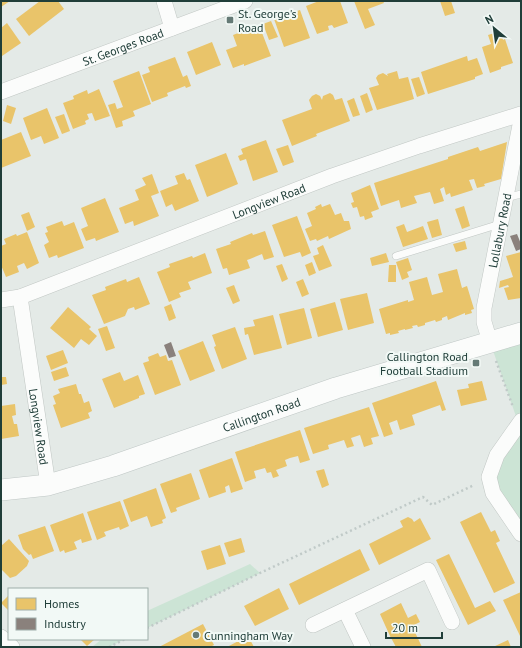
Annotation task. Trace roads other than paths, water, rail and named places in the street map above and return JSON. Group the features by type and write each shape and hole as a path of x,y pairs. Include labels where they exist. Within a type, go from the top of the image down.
{"street":[{"path":"164,1 172,28"},
{"name":"St. Georges Road","path":"1,92 245,1"},
{"name":"Longview Road","path":"1,300 20,297 332,176 419,146 521,114"},
{"name":"Lollabury Road","path":"490,342 484,322 484,308 521,120"},
{"name":"Longview Road","path":"20,297 48,485"},
{"name":"Callington Road","path":"1,490 48,485 113,466 336,388 521,333"},
{"path":"520,423 497,455 489,477 493,493 521,534"},
{"path":"313,625 428,570 452,622"},
{"path":"345,610 363,647"},
{"path":"1,637 12,647"}],"lane":[{"path":"506,198 521,194"},
{"path":"396,256 500,224"}],"place":[{"name":"St. George's Road","path":"230,20"},
{"name":"Callington Road Football Stadium","path":"476,363"},
{"name":"Cunningham Way","path":"196,635"}]}
